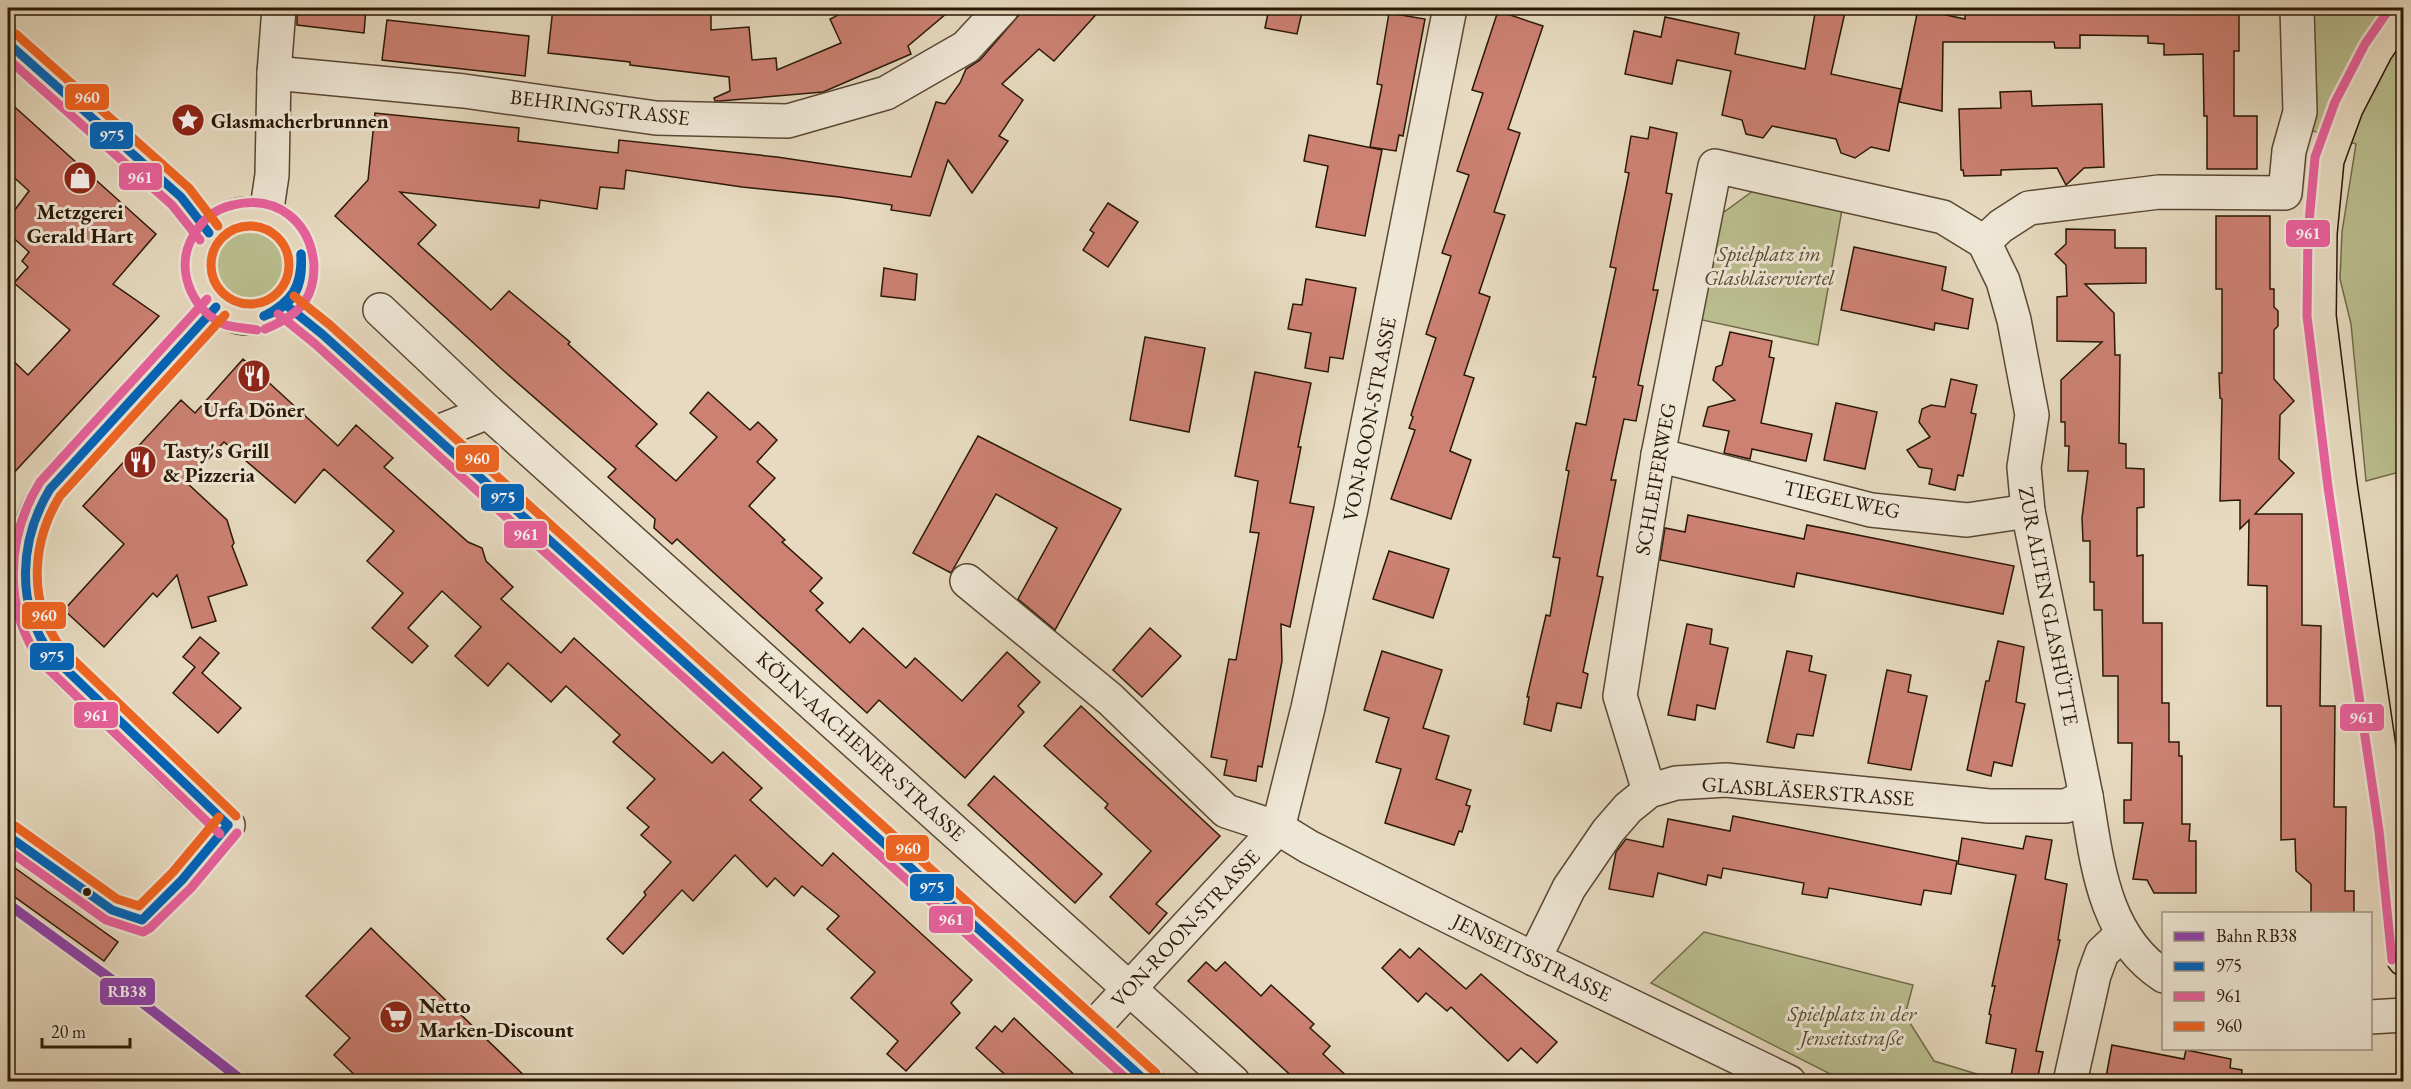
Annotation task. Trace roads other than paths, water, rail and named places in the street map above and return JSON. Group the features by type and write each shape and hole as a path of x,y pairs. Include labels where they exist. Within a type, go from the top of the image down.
{"main road":[{"path":"2403,8 2376,51 2346,108 2327,160 2320,233 2319,316 2340,485 2391,830 2403,959"},
{"path":"8,43 181,197 209,232"},
{"path":"249,213 266,215 290,232 299,246 303,261 302,277 296,292 274,313 252,318 229,315 216,307 205,294 199,279 197,263 201,247 209,232 220,222 249,213"},
{"path":"286,304 322,334 1148,1082"}],"street":[{"path":"266,215 272,175 274,73 279,8"},
{"name":"BEHRINGSTRASSE","path":"274,73 464,91 656,118 788,121 886,93 966,47 1002,8"},
{"name":"VON-ROON-STRASSE","path":"1092,1029 1278,828 1308,708 1351,509 1450,8"},
{"path":"1984,242 2001,226 2029,208 2159,192 2285,193 2289,151 2300,112 2297,8"},
{"name":"SCHLEIFERWEG","path":"1649,791 1620,696 1658,455 1714,166 1943,218 1984,242"},
{"name":"ZUR ALTEN GLASHÜTTE","path":"1984,242 2003,281 2014,320 2032,415 2024,467 2028,512 2076,801 2102,887 2122,934 2147,965 2162,975"},
{"path":"216,307 38,505 20,520 27,552 27,600 33,624 47,650 175,777 228,825"},
{"name":"KÖLN-AACHENER-STRASSE","path":"380,310 488,412 1233,1082"},
{"path":"433,435 488,412"},
{"name":"TIEGELWEG","path":"1658,455 1871,510 1967,520 2028,512"},
{"name":"VON-ROON-STRASSE","path":"967,581 1110,699 1226,811 1278,828"},
{"name":"GLASBLÄSERSTRASSE","path":"1534,959 1569,888 1608,831 1628,808 1649,791 1676,783 1726,780 1989,806 2076,801"},
{"name":"JENSEITSSTRASSE","path":"1278,828 1309,847 1534,959 1789,1082"},
{"path":"2070,1082 2094,975 2102,953 2122,934"},
{"path":"2372,1017 2403,1015"}],"rail line":[{"name":"RB38","path":"8,904 126,990 244,1082"}],"place":[{"name":"Glasmacherbrunnen","path":"188,120"},
{"name":"Metzgerei Gerald Hart","path":"80,178"},
{"name":"Urfa Döner","path":"254,376"},
{"name":"Tasty's Grill & Pizzeria","path":"140,462"},
{"name":"Netto Marken-Discount","path":"396,1017"}],"park label":[{"name":"Spielplatz im Glasbläserviertel","path":"1769,265"},
{"name":"Spielplatz in der Jenseitsstraße","path":"1852,1025"}]}
